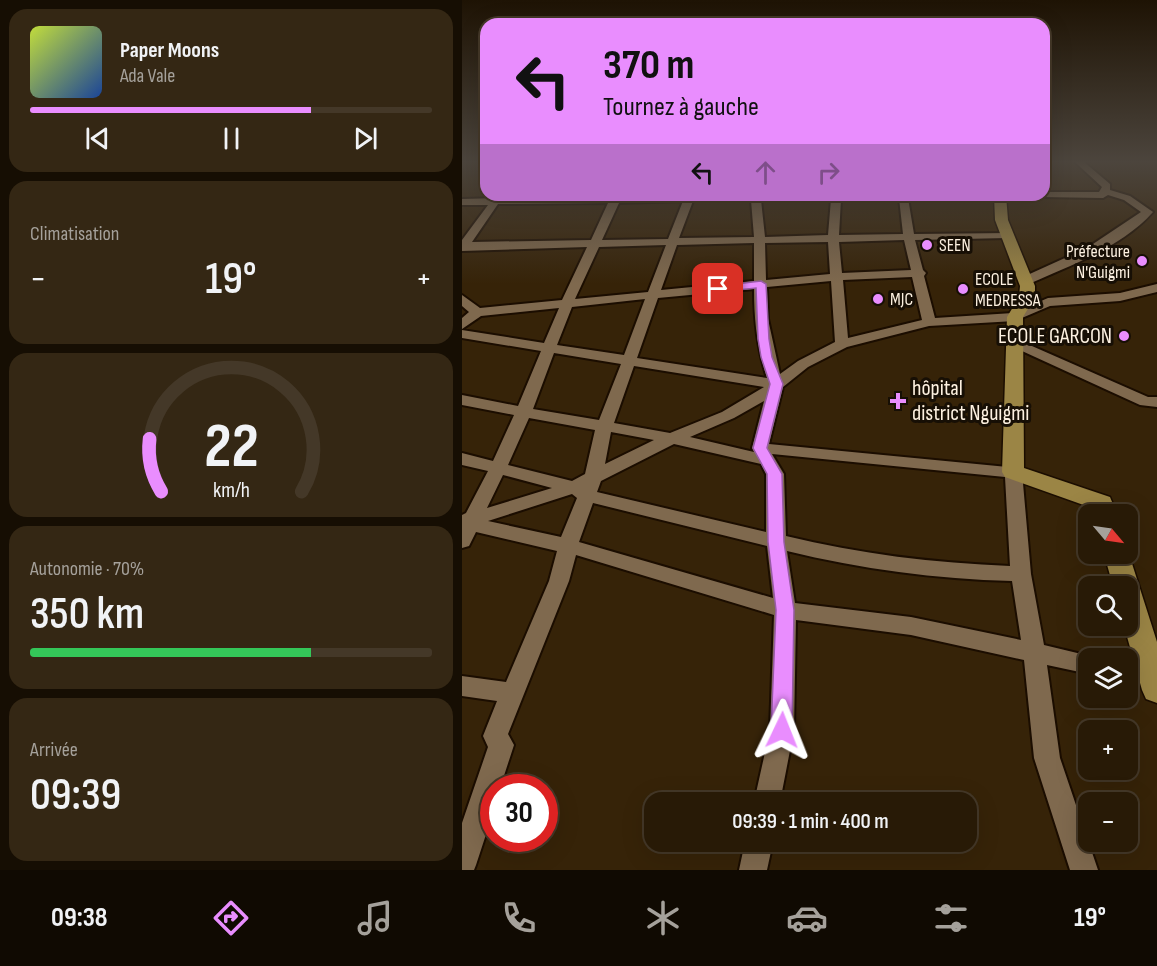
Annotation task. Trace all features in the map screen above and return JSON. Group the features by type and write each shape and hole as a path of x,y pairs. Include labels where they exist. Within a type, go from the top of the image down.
{"main road":[{"path":"998,203 997,208 1007,235 1027,280 1027,297 1015,317 1013,472 1102,504"},
{"path":"1135,636 1139,664 1157,690"}],"street":[{"path":"463,247 495,203"},
{"path":"462,541 465,521 498,468 567,303 613,203"},
{"path":"594,475 604,428 688,203"},
{"path":"756,203 766,357 776,384 762,454 775,474 776,542 785,610 782,730 769,792"},
{"path":"835,203 833,238 842,344"},
{"path":"906,203 909,237 920,273 929,322"},
{"path":"1027,280 1056,268 1155,216 1134,203"},
{"path":"463,247 594,242 1007,235"},
{"path":"462,325 477,312 652,297 836,277 920,273"},
{"path":"462,865 501,745 495,736 559,581 580,491 594,475 672,438 728,415 803,364 842,344 929,322 1015,317 1048,302 1120,297 1157,288"},
{"path":"462,299 477,312"},
{"path":"462,334 776,384"},
{"path":"1014,342 1146,402 1157,402"},
{"path":"462,400 604,428 672,438 740,456 762,454 1013,472 1021,574 1034,652 1047,758 1084,870"},
{"path":"462,459 837,556 961,572 1021,574"},
{"path":"465,521 580,491"},
{"path":"465,521 568,546 785,610 911,626 1078,662"},
{"path":"462,686 512,693"},
{"path":"753,870 757,852"}],"place":[{"name":"SEEN","path":"927,245"},
{"name":"Préfecture N'Guigmi","path":"1142,261"},
{"name":"ECOLE MEDRESSA","path":"963,289"},
{"name":"MJC","path":"878,299"},
{"name":"ECOLE GARCON","path":"1124,336"},
{"name":"hôpital district Nguigmi","path":"898,401"}],"route":[{"path":"718,289 761,284 761,319 766,357 776,384 760,448 764,459 775,474 776,542 785,610 782,730"}]}
